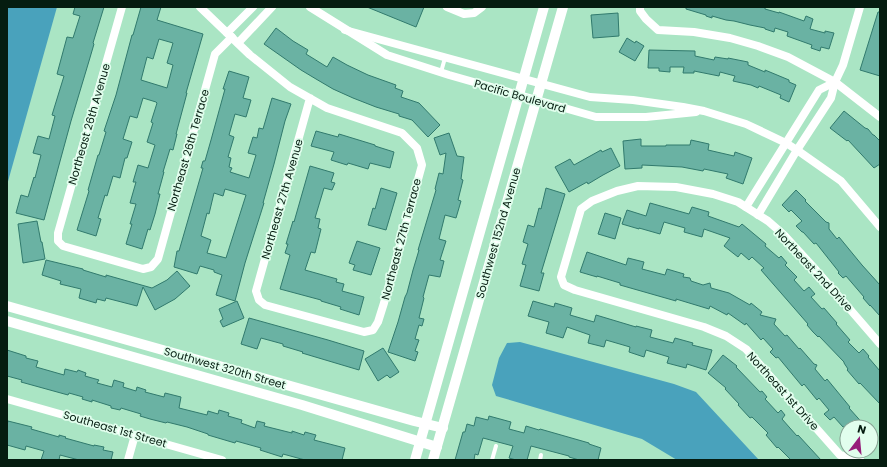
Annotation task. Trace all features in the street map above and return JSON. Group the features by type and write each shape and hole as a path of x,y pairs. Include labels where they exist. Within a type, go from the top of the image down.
{"street":[{"name":"Northeast 26th Avenue","path":"122,7 58,233 58,241 63,246 143,269 151,267"},
{"path":"200,7 250,55 290,87 310,98"},
{"path":"232,38 253,7"},
{"path":"232,38 272,7"},
{"name":"Pacific Boulevard","path":"310,7 387,55 441,73 596,118 646,117 704,111"},
{"path":"447,7 464,14 474,14 482,7"},
{"name":"Southwest 152nd Avenue","path":"416,460 544,7"},
{"name":"Southwest 152nd Avenue","path":"434,460 563,7"},
{"path":"640,7 640,11 646,19 658,30 701,33 730,38 788,57 835,82 880,117"},
{"path":"758,215 797,150 831,98 835,82 843,65 860,7"},
{"name":"Pacific Boulevard","path":"345,30 590,97 633,100 704,111 746,124 786,143 841,182 880,226"},
{"name":"Northeast 26th Terrace","path":"151,267 158,259 215,54 232,38"},
{"path":"746,207 819,90 835,82"},
{"name":"Northeast 27th Terrace","path":"310,98 328,108 402,133 417,148 422,165 384,303 378,322 373,330"},
{"name":"Northeast 27th Avenue","path":"310,98 256,291 258,300 265,305 364,332 373,330"},
{"path":"814,98 826,105"},
{"path":"761,183 772,191"},
{"name":"Northeast 2nd Drive","path":"564,285 561,277 581,209 592,202 617,191 638,186 676,187 713,194 738,202 768,221 784,235 816,270 880,344"},
{"name":"Northeast 1st Drive","path":"564,285 575,290 704,328 726,336 746,349 840,455 860,460"},
{"name":"Southwest 320th Street","path":"7,306 443,428"},
{"name":"Southwest 320th Street","path":"7,320 302,404 437,447"},
{"name":"Southeast 1st Street","path":"7,399 222,460"},
{"path":"128,460 135,435"}],"lane":[{"path":"441,73 445,58"},
{"path":"492,460 496,446"}],"water":[{"path":"7,7 57,7 7,185"},
{"path":"520,342 674,384 696,392 759,460 677,460 642,439 496,396 492,385 499,358 507,343"}],"building":[{"path":"75,7 104,7 44,220 16,213 21,195 28,197 34,177 35,178 41,155 33,153 38,136 49,139 55,116 52,115 64,76 57,74 67,37 73,38 80,16 73,14"},
{"path":"141,7 161,7 157,20 203,34 186,93 173,150 170,149 163,172 155,214 150,230 148,229 142,249 126,244 136,204 130,203 136,182 133,182 138,165 148,168 155,145 147,142 157,103 143,98 137,118 130,116 123,139 132,142 127,158 125,158 120,178 113,176 107,196 105,195 98,218 101,219 96,236 77,230 106,132 104,131","holes":["159,39 173,43 167,63 173,65 167,88 141,80 147,57 153,59"]},
{"path":"367,7 424,7 416,27"},
{"path":"686,7 765,7 765,9 779,12 804,21 806,16 813,19 810,29 825,33 825,31 834,33 829,49 821,47 820,51 811,48 812,45 787,36 788,32 775,28 774,32 765,28 712,16 712,18 686,9"},
{"path":"878,12 880,12 880,76 860,70"},
{"path":"618,13 619,36 593,38 591,15"},
{"path":"276,28 308,50 306,54 327,67 333,57 368,75 396,85 395,88 403,91 401,97 419,103 440,125 428,137 412,120 353,98 316,79 264,44"},
{"path":"627,38 644,46 635,61 619,52"},
{"path":"649,50 695,51 695,56 714,60 715,57 748,62 748,65 789,80 789,82 796,85 789,102 780,98 781,95 759,86 758,88 733,81 735,76 720,72 719,76 694,71 694,73 683,73 684,67 670,67 670,72 659,71 659,68 648,68"},
{"path":"229,71 249,77 243,98 251,100 246,117 235,114 229,135 234,137 228,157 231,158 229,167 232,168 230,172 249,178 256,155 248,153 253,137 257,138 259,128 263,129 272,98 291,104 235,301 216,295 222,275 214,272 214,270 200,266 197,274 174,267 177,251 179,251 203,168 201,168 203,161 205,161 225,89 223,89","holes":["225,189 246,195 226,258 207,253 211,240 201,236 207,213 209,214 214,193 223,196"]},
{"path":"844,111 868,129 880,141 880,164 874,168 848,140 847,141 830,128"},
{"path":"316,131 338,137 339,134 394,152 390,168 370,163 368,169 331,160 334,152 311,146"},
{"path":"449,133 457,156 464,157 461,179 463,180 458,200 461,201 456,218 445,215 439,239 446,241 440,260 444,261 440,277 429,275 419,318 424,319 422,326 419,325 415,339 419,340 415,351 418,352 415,361 388,352 407,293 436,190 439,173 443,174 446,153 440,155 434,138"},
{"path":"641,139 641,146 690,145 691,140 709,144 708,150 734,156 735,152 752,158 743,184 726,178 728,174 704,169 703,171 682,167 642,165 642,168 625,169 623,141"},
{"path":"611,148 620,166 588,184 587,182 569,192 555,167 570,159 574,165 601,150 602,152"},
{"path":"310,166 334,173 331,182 335,183 332,190 324,188 315,218 320,219 318,228 321,229 315,253 311,252 305,270 337,279 336,282 344,284 342,291 364,297 359,315 340,309 341,307 321,300 280,289 290,255 285,253 288,244 286,244"},
{"path":"381,188 397,193 386,230 368,225 373,208 375,209"},
{"path":"546,188 565,194 541,273 544,273 539,291 520,286 526,265 522,264 528,244 523,242 528,225 534,227 539,208 541,209"},
{"path":"796,190 826,222 829,223 829,229 837,239 839,237 880,285 880,316 863,298 864,297 846,276 843,278 838,273 839,272 816,243 814,244 796,226 802,221 791,210 789,212 782,205"},
{"path":"650,203 689,214 692,207 709,212 708,216 739,227 742,224 766,244 765,246 779,258 781,256 787,263 785,265 797,277 794,280 804,291 809,287 815,294 811,297 822,309 824,308 837,323 836,324 850,340 848,342 859,353 863,349 880,371 880,404 847,370 848,369 844,362 807,325 808,324 761,270 764,268 752,257 749,260 741,253 738,257 724,246 730,238 704,229 702,237 684,232 685,228 664,222 660,234 622,224 627,210 646,216"},
{"path":"605,213 621,218 615,239 598,234"},
{"path":"37,221 45,259 23,263 18,224"},
{"path":"357,241 380,248 371,275 353,270 355,265 349,263"},
{"path":"587,252 626,265 628,258 644,262 642,269 665,275 667,269 684,274 683,277 690,278 691,281 703,285 710,283 711,288 729,293 750,305 751,303 762,312 760,315 776,319 774,324 785,336 787,335 799,349 800,348 814,364 817,365 815,369 825,381 827,379 859,419 839,419 839,423 834,417 830,420 824,414 829,410 819,398 817,400 804,384 802,386 778,357 776,358 770,352 773,349 763,338 761,340 746,323 745,325 728,313 727,315 710,306 709,309 676,299 676,301 580,272"},
{"path":"46,260 152,288 167,280 177,271 190,286 175,299 155,310 143,287 137,306 106,298 105,301 97,299 96,303 79,298 81,289 60,284 61,281 42,275"},
{"path":"237,301 244,318 223,327 220,321 223,319 219,309"},
{"path":"533,301 554,307 555,303 572,308 570,315 594,322 596,315 636,327 652,330 650,337 673,343 675,338 693,343 692,345 712,350 706,370 687,364 686,368 667,363 669,357 646,350 644,357 629,352 630,347 606,340 604,347 588,343 590,335 567,327 563,338 546,333 549,322 528,316"},
{"path":"249,318 364,351 359,370 302,353 303,352 283,346 283,344 261,338 257,349 241,344"},
{"path":"383,348 399,372 390,378 387,375 378,381 365,359"},
{"path":"7,350 38,361 36,367 64,375 65,369 77,372 78,370 86,373 85,376 99,380 97,383 112,387 114,380 124,383 123,387 136,391 137,387 146,390 145,392 164,397 165,393 181,397 179,408 207,415 208,411 218,414 219,410 229,413 228,416 242,420 241,423 255,428 257,421 265,423 264,426 292,433 292,431 304,435 305,432 316,435 314,440 345,448 342,460 305,460 283,454 282,457 260,450 261,448 236,441 235,443 187,427 150,419 140,416 141,414 121,408 120,410 111,408 111,406 92,400 92,402 82,399 83,397 69,393 68,395 21,382 22,380 7,376"},
{"path":"723,355 737,366 736,367 760,392 762,391 767,397 765,399 778,413 781,410 785,415 782,419 821,460 791,460 778,447 777,448 766,435 768,433 752,417 750,418 725,389 726,388 708,373"},
{"path":"489,416 511,422 509,429 524,433 526,426 589,443 601,448 598,460 579,460 531,446 527,460 516,460 509,458 513,446 483,438 478,455 475,454 474,460 455,460 463,432 465,432 467,424 474,426 476,417 488,420"},
{"path":"8,421 32,427 31,429 59,437 59,435 94,446 104,447 103,450 113,452 111,460 79,460 60,455 59,460 41,460 44,451 26,446 25,450 7,445"}]}
